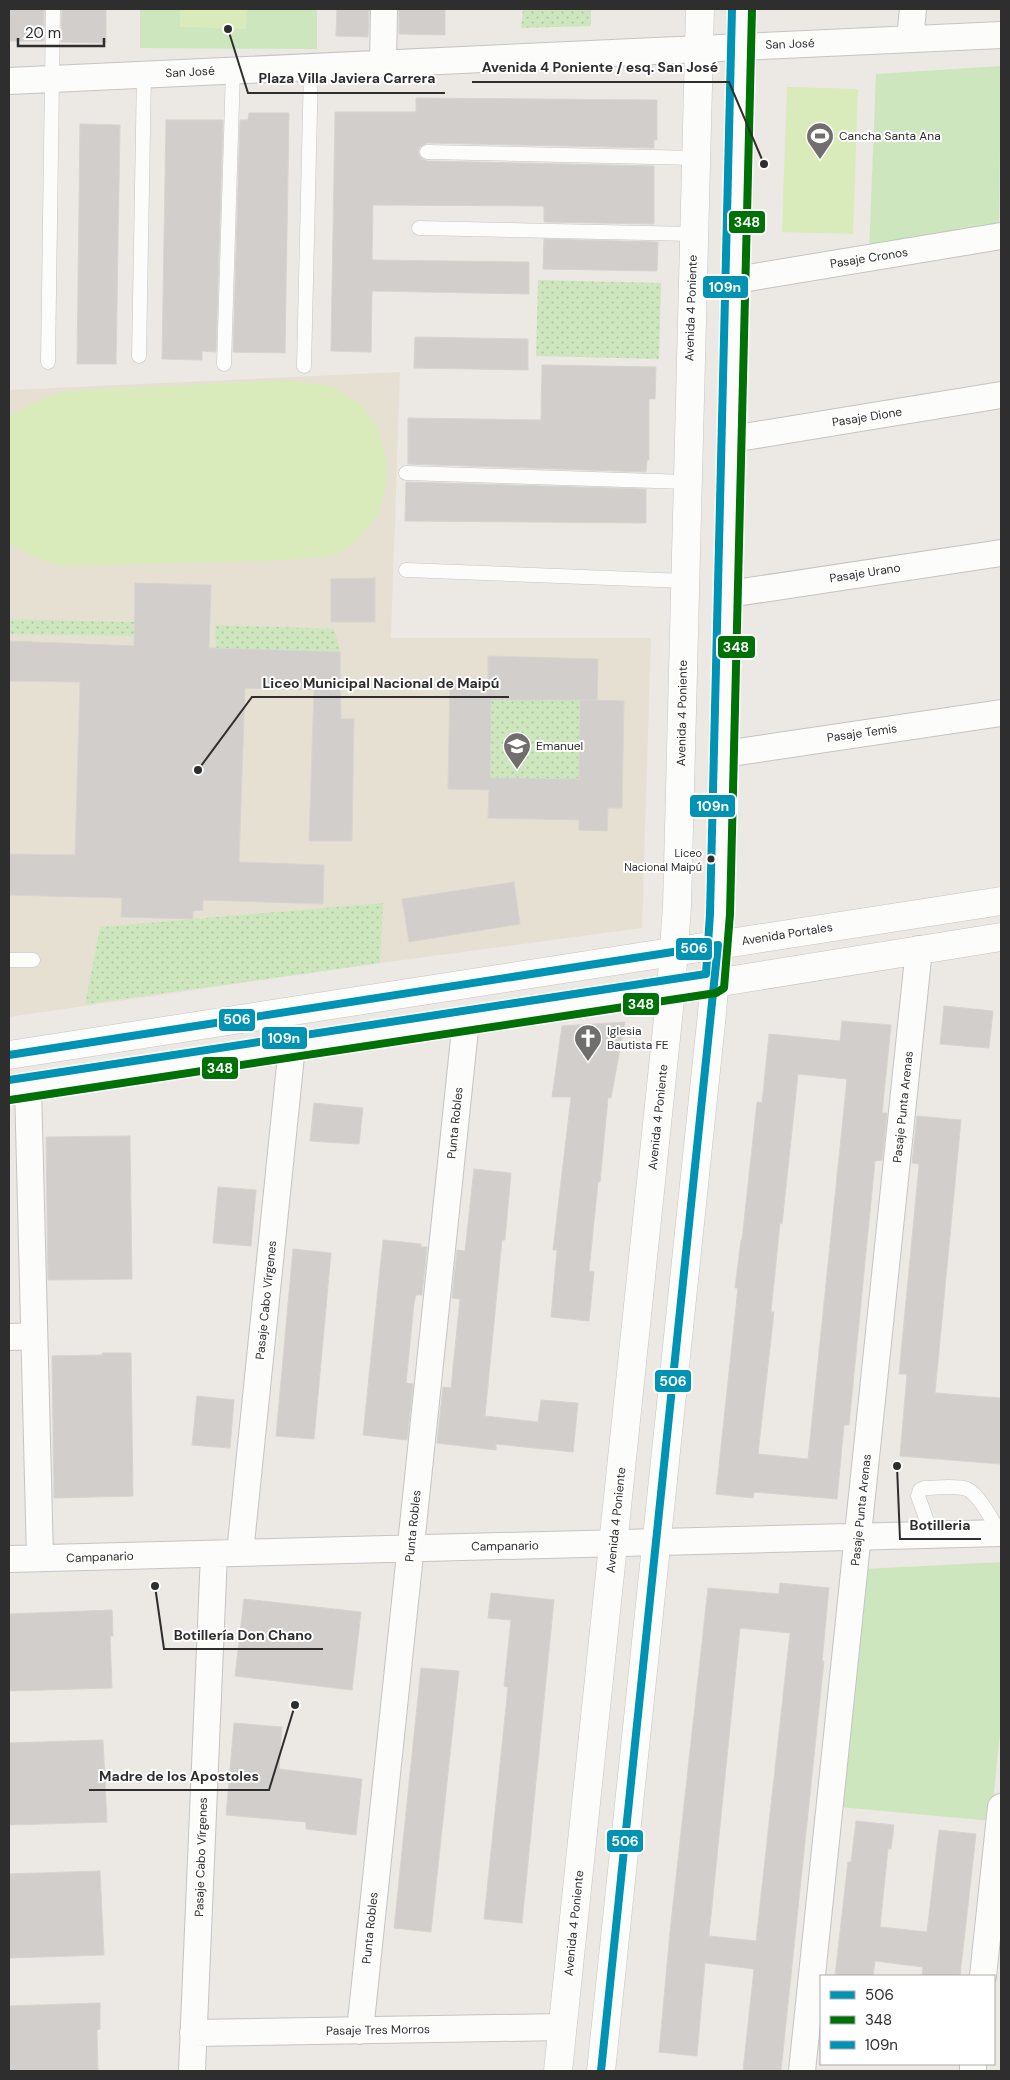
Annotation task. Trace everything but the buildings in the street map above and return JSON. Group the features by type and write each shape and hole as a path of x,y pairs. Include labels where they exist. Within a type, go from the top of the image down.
{"street":[{"path":"383,63 384,9"},
{"name":"Avenida 4 Poniente","path":"558,2071 674,952 677,906 700,9"},
{"path":"601,2071 718,946 742,9"},
{"path":"910,39 912,9"},
{"name":"San José","path":"9,81 1001,35"},
{"name":"Pasaje Cronos","path":"736,280 1001,236"},
{"name":"Pasaje Dione","path":"732,438 1001,395"},
{"name":"Pasaje Urano","path":"728,594 1001,553"},
{"name":"Pasaje Temis","path":"724,754 1001,713"},
{"name":"Avenida Portales","path":"9,1055 1001,901"},
{"path":"40,1558 34,1336 18,1089 671,990 1001,937"},
{"name":"Pasaje Punta Arenas","path":"802,2071 919,949"},
{"name":"Punta Robles","path":"360,2030 466,1020"},
{"name":"Pasaje Cabo Vírgenes","path":"240,1553 292,1046"},
{"path":"9,1337 34,1336"},
{"name":"Campanario","path":"9,1559 1000,1533"},
{"name":"Pasaje Cabo Vírgenes","path":"192,2071 214,1554"},
{"path":"983,1975 1001,1807"},
{"name":"Pasaje Tres Morros","path":"193,2033 563,2027"}],"lane":[{"path":"48,362 53,9"},
{"path":"304,366 311,67"},
{"path":"224,364 233,70"},
{"path":"139,356 144,74"},
{"path":"427,152 696,158"},
{"path":"419,228 693,234"},
{"path":"406,473 687,482"},
{"path":"406,570 684,580"},
{"path":"9,960 33,960"},
{"path":"932,1535 918,1496 920,1490 924,1488 961,1488 969,1491 977,1497 1000,1533"}],"shaded area":[{"path":"400,372 391,638 651,638 642,928 380,963 9,1017 9,390"}],"green space":[{"path":"140,9 317,9 317,49 140,48"},
{"path":"180,9 247,9 246,29 180,27"},
{"path":"523,9 591,9 591,26 521,28"},
{"path":"1001,66 999,229 869,252 876,74"},
{"name":"Cancha Santa Ana","path":"787,87 858,89 853,234 782,232"},
{"path":"538,280 661,283 659,359 536,356"},
{"path":"287,380 334,387 363,406 378,428 387,463 380,512 359,538 346,550 329,556 287,560 69,566 38,558 9,543 9,416 32,403 66,391"},
{"path":"9,619 134,622 134,636 9,634"},
{"path":"215,625 334,629 340,652 216,648"},
{"path":"491,700 580,700 579,779 490,778"},
{"path":"383,903 380,963 85,1004 100,927"},
{"path":"1001,1562 1001,1723 991,1821 840,1807 863,1569"}],"transit line":[{"name":"109n","path":"9,1080 706,974 710,914 732,9"},
{"name":"348","path":"10,1100 716,993 724,988 730,914 752,9"},
{"name":"506","path":"9,1055 718,945 601,2071"}],"place":[{"name":"Plaza Villa Javiera Carrera","path":"228,29"},
{"name":"Cancha Santa Ana","path":"820,160"},
{"name":"Avenida 4 Poniente / esq. San José","path":"764,164"},
{"name":"Liceo Municipal Nacional de Maipú","path":"198,770"},
{"name":"Emanuel","path":"517,770"},
{"name":"Liceo Nacional Maipú","path":"711,859"},
{"name":"Iglesia Bautista FE","path":"588,1062"},
{"name":"Botilleria","path":"897,1466"},
{"name":"Botillería Don Chano","path":"155,1586"},
{"name":"Madre de los Apostoles","path":"295,1705"}]}
